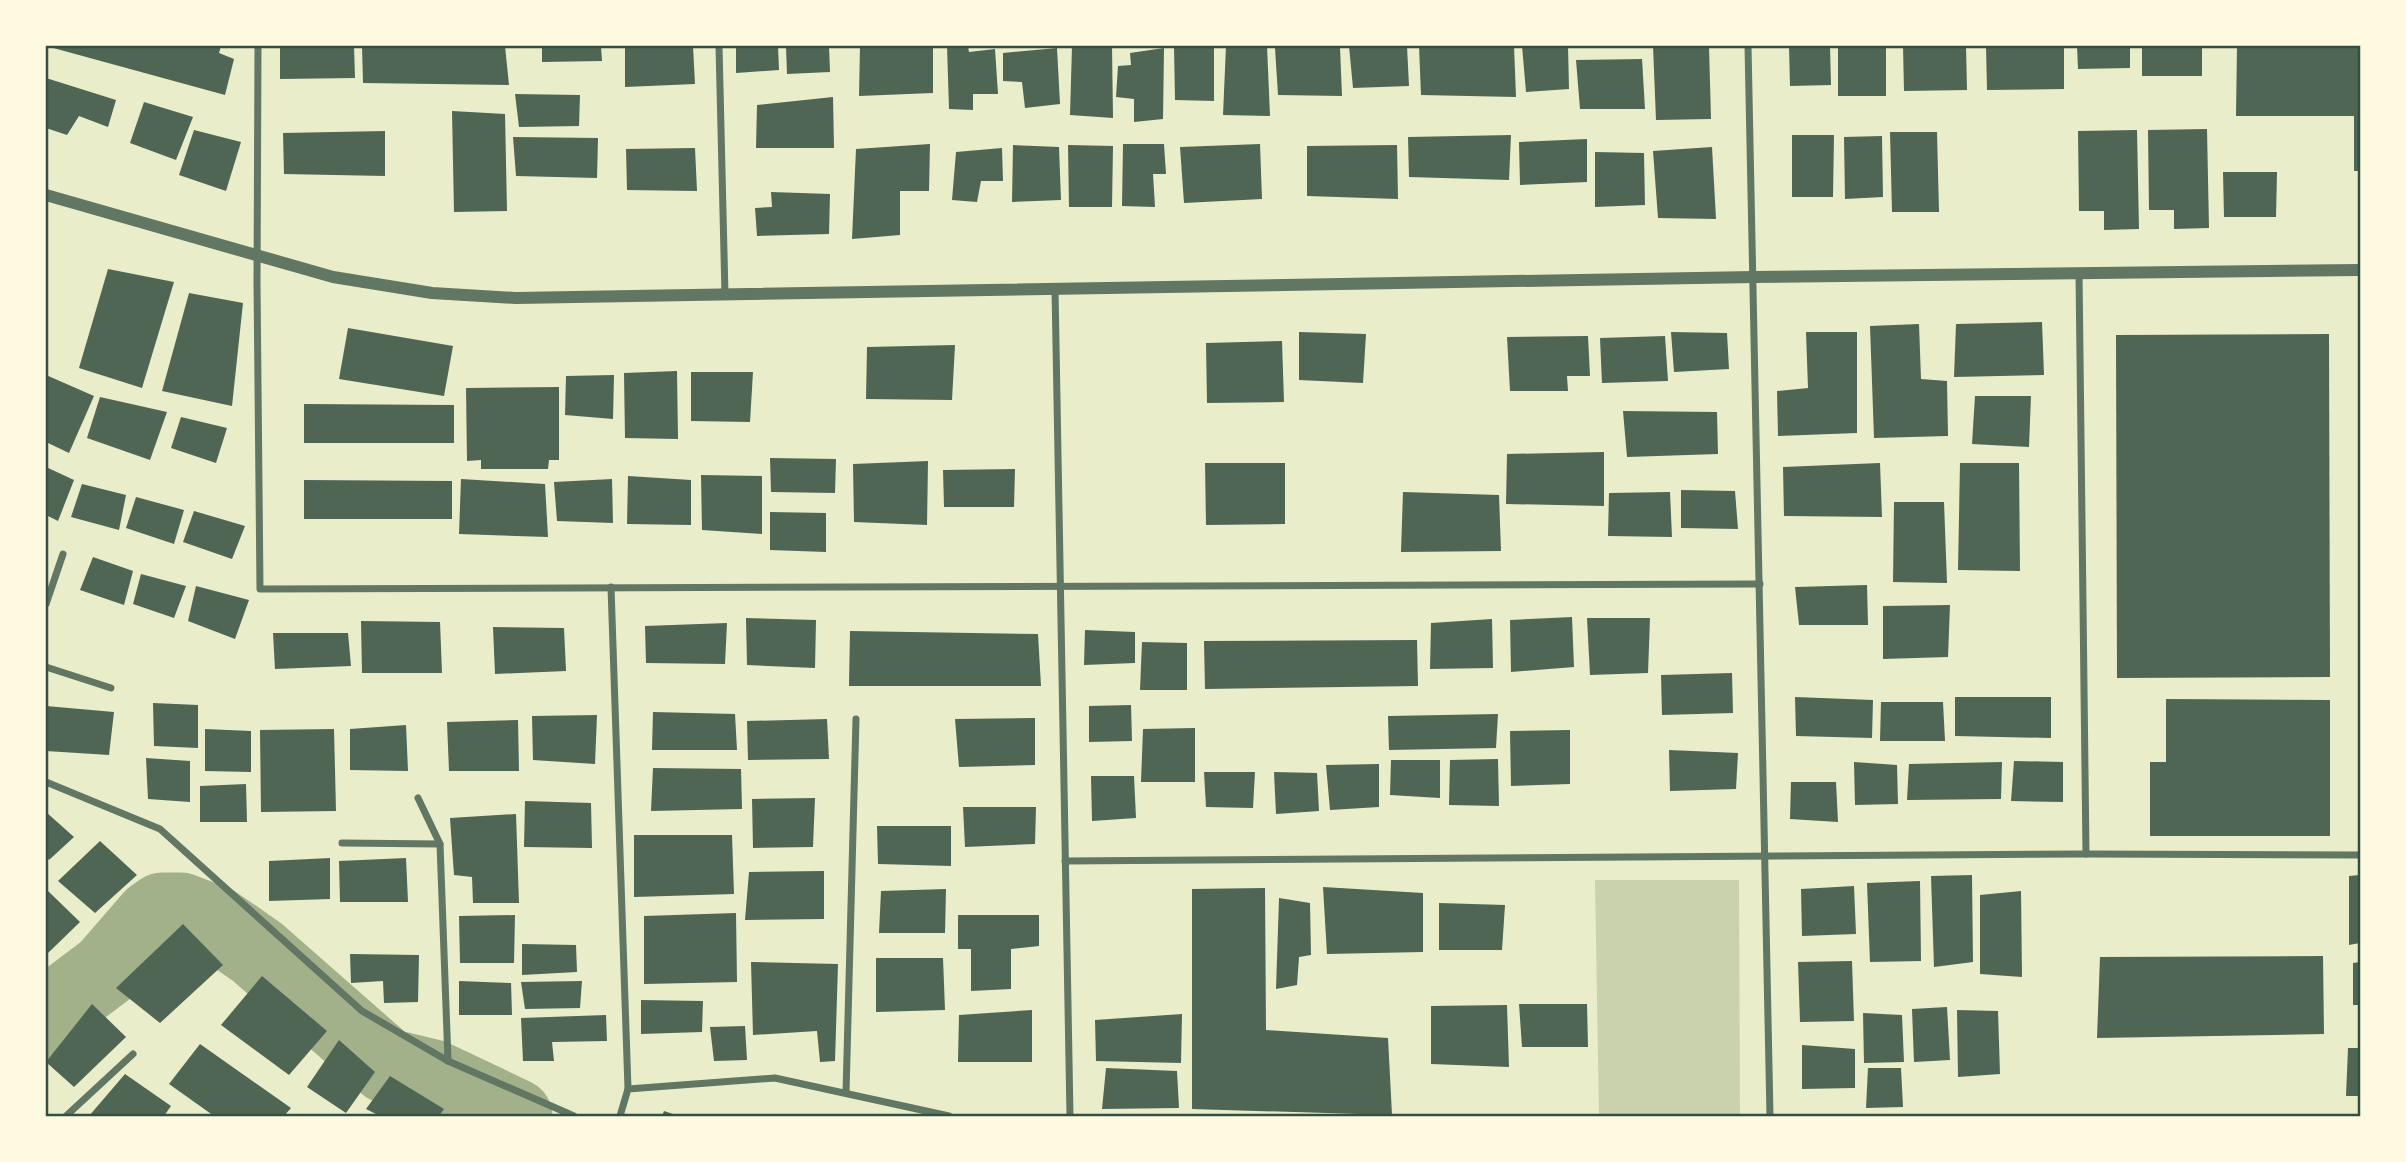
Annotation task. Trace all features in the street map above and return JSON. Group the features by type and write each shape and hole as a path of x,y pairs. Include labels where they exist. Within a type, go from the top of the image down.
{"street":[{"path":"258,46 260,589 1760,584"},
{"path":"719,46 725,295"},
{"path":"1748,46 1769,1116"},
{"path":"46,195 333,277 432,293 516,298 1754,276 2361,270"},
{"path":"2079,273 2086,854"},
{"path":"1055,289 1070,1116"},
{"path":"46,604 63,554"},
{"path":"611,587 628,1089 620,1116"},
{"path":"46,667 111,688"},
{"path":"846,1093 856,719"},
{"path":"46,782 160,829 362,1011 448,1061 574,1116"},
{"path":"418,799 440,844 448,1061"},
{"path":"342,843 440,844"},
{"path":"1065,861 2086,854 2361,855"},
{"path":"66,1116 133,1054"},
{"path":"628,1089 775,1078 949,1116"}],"green space":[{"path":"1595,880 1739,880 1740,1116 1599,1116"}],"building":[{"path":"46,46 221,46 219,53 234,59 225,95"},
{"path":"280,46 354,46 355,78 280,79"},
{"path":"362,46 505,46 509,85 363,83"},
{"path":"542,46 601,46 602,61 542,62"},
{"path":"625,46 693,46 695,84 625,87"},
{"path":"736,46 778,46 779,70 736,73"},
{"path":"786,46 829,46 830,72 787,74"},
{"path":"860,46 933,46 933,93 859,96"},
{"path":"947,46 968,46 969,52 995,49 998,94 973,94 973,110 949,109"},
{"path":"1072,46 1112,46 1113,118 1070,115"},
{"path":"1174,46 1214,46 1214,101 1175,100"},
{"path":"1226,46 1267,46 1270,116 1223,115"},
{"path":"1349,46 1407,46 1409,86 1353,88"},
{"path":"1419,46 1514,46 1516,97 1421,95"},
{"path":"1522,46 1568,46 1569,89 1526,92"},
{"path":"1653,46 1709,46 1711,119 1656,120"},
{"path":"1789,46 1830,46 1831,85 1790,86"},
{"path":"1838,46 1886,46 1886,96 1838,96"},
{"path":"1903,46 1966,46 1967,90 1904,91"},
{"path":"1986,46 2064,46 2064,89 1987,90"},
{"path":"2077,46 2130,46 2130,68 2078,69"},
{"path":"2142,46 2202,46 2202,76 2142,76"},
{"path":"2237,46 2360,46 2360,171 2354,171 2354,116 2236,116"},
{"path":"1340,47 1342,96 1278,95 1275,48"},
{"path":"1057,48 1060,104 1025,108 1022,82 1003,81 1003,53"},
{"path":"1164,48 1163,119 1134,122 1134,99 1116,97 1118,66 1131,65 1130,53"},
{"path":"1642,59 1645,109 1580,109 1576,60"},
{"path":"46,78 116,100 108,127 79,116 67,135 46,128"},
{"path":"515,94 580,95 579,126 519,127"},
{"path":"833,97 834,148 756,148 757,105"},
{"path":"144,102 193,117 176,160 130,143"},
{"path":"452,111 505,114 507,211 454,212"},
{"path":"2207,129 2209,228 2174,229 2174,210 2149,210 2148,130"},
{"path":"194,130 241,142 226,191 179,175"},
{"path":"2137,130 2139,229 2104,230 2104,211 2079,211 2078,131"},
{"path":"385,131 385,176 284,174 283,133"},
{"path":"1890,132 1937,132 1939,212 1892,212"},
{"path":"1511,135 1509,180 1409,177 1408,137"},
{"path":"1792,135 1834,135 1833,197 1792,197"},
{"path":"1882,136 1883,197 1845,199 1844,137"},
{"path":"513,137 598,138 597,178 516,176"},
{"path":"1587,139 1587,182 1520,185 1519,142"},
{"path":"930,144 929,191 900,191 900,235 852,239 856,149"},
{"path":"1123,144 1164,144 1166,174 1153,174 1155,207 1122,206"},
{"path":"1260,144 1262,199 1184,203 1180,147"},
{"path":"1013,145 1059,147 1061,200 1012,202"},
{"path":"1068,145 1113,146 1112,207 1069,207"},
{"path":"1397,145 1398,199 1307,196 1307,146"},
{"path":"1712,147 1716,219 1658,218 1653,151"},
{"path":"695,148 697,191 627,190 626,149"},
{"path":"1002,148 1003,181 981,181 977,202 952,200 956,152"},
{"path":"1595,152 1644,153 1645,205 1595,207"},
{"path":"2223,172 2277,172 2276,217 2224,217"},
{"path":"771,192 830,194 829,234 757,236 755,208 772,207"},
{"path":"108,269 174,282 142,388 79,368"},
{"path":"189,293 243,303 232,406 162,391"},
{"path":"2042,322 2044,375 1954,377 1956,324"},
{"path":"1919,324 1921,379 1947,381 1948,436 1874,438 1870,326"},
{"path":"348,328 453,346 444,396 339,379"},
{"path":"1299,332 1366,334 1363,383 1299,380"},
{"path":"1671,332 1727,333 1729,369 1674,372"},
{"path":"1806,332 1857,332 1857,433 1778,436 1777,391 1808,388"},
{"path":"2329,334 2330,677 2117,678 2116,335"},
{"path":"1588,336 1590,376 1567,376 1568,391 1510,391 1507,337"},
{"path":"1665,336 1668,381 1602,383 1600,338"},
{"path":"1282,341 1284,402 1207,403 1206,343"},
{"path":"955,345 952,400 866,399 867,347"},
{"path":"677,371 678,439 625,438 624,373"},
{"path":"691,372 753,372 750,422 691,421"},
{"path":"46,375 94,396 69,453 46,442"},
{"path":"614,375 613,419 565,415 566,376"},
{"path":"559,387 559,460 549,460 548,469 481,469 481,460 467,461 466,388"},
{"path":"1975,396 2031,396 2029,447 1972,444"},
{"path":"100,397 167,412 150,460 87,438"},
{"path":"304,404 454,405 454,443 304,443"},
{"path":"1623,411 1717,412 1718,454 1627,457"},
{"path":"181,417 227,428 216,463 171,448"},
{"path":"1604,452 1604,506 1506,504 1507,454"},
{"path":"770,458 836,459 835,493 771,492"},
{"path":"928,461 927,525 854,522 853,464"},
{"path":"1205,463 1285,463 1285,524 1206,525"},
{"path":"1880,463 1882,517 1784,516 1783,467"},
{"path":"1960,463 2019,463 2020,571 1958,570"},
{"path":"46,467 74,480 58,521 46,515"},
{"path":"1015,469 1014,507 944,507 943,470"},
{"path":"701,475 762,476 762,534 702,530"},
{"path":"628,476 691,480 691,525 627,524"},
{"path":"461,479 545,484 548,537 459,534"},
{"path":"612,479 613,523 557,521 554,482"},
{"path":"304,480 452,481 452,519 304,519"},
{"path":"82,484 126,495 119,530 71,517"},
{"path":"1681,490 1735,491 1738,529 1681,528"},
{"path":"1403,492 1499,495 1501,551 1401,552"},
{"path":"1670,492 1672,537 1608,536 1609,493"},
{"path":"136,497 184,510 174,544 126,528"},
{"path":"1894,502 1944,502 1947,583 1893,582"},
{"path":"194,511 245,526 232,559 183,542"},
{"path":"770,512 826,513 826,552 770,550"},
{"path":"93,557 133,571 124,605 80,590"},
{"path":"141,574 186,586 174,618 133,604"},
{"path":"1867,585 1868,625 1799,625 1795,587"},
{"path":"196,586 249,600 235,639 188,621"},
{"path":"1950,605 1948,657 1883,659 1883,606"},
{"path":"1572,617 1574,667 1511,672 1510,620"},
{"path":"746,618 816,620 815,668 747,665"},
{"path":"1587,618 1650,618 1648,673 1590,675"},
{"path":"1492,619 1493,668 1430,669 1431,623"},
{"path":"361,621 440,622 442,673 362,673"},
{"path":"727,623 725,664 646,663 645,626"},
{"path":"493,627 564,628 566,671 495,674"},
{"path":"1085,630 1135,632 1135,663 1084,665"},
{"path":"850,631 1038,634 1041,686 849,686"},
{"path":"273,633 348,633 351,666 275,669"},
{"path":"1417,640 1418,686 1205,689 1204,641"},
{"path":"1142,642 1187,643 1187,690 1140,690"},
{"path":"1732,673 1733,713 1662,715 1661,675"},
{"path":"1795,697 1873,700 1872,738 1796,736"},
{"path":"1955,697 2051,697 2051,738 1955,736"},
{"path":"2166,699 2330,700 2330,836 2150,836 2150,762 2166,762"},
{"path":"1881,702 1943,702 1945,741 1880,741"},
{"path":"153,703 198,705 198,748 154,746"},
{"path":"1131,705 1132,741 1089,742 1089,706"},
{"path":"46,706 114,712 109,755 46,751"},
{"path":"653,712 735,714 737,750 652,750"},
{"path":"1498,714 1496,748 1389,750 1388,716"},
{"path":"597,715 595,764 533,760 532,716"},
{"path":"1035,718 1035,765 959,767 955,719"},
{"path":"827,719 829,759 748,760 747,721"},
{"path":"518,720 519,771 449,771 447,722"},
{"path":"406,725 408,771 350,770 350,729"},
{"path":"1195,728 1195,782 1141,782 1143,729"},
{"path":"205,729 251,731 251,772 205,771"},
{"path":"334,729 336,811 261,812 260,730"},
{"path":"1570,730 1570,784 1511,786 1510,731"},
{"path":"1669,750 1738,753 1736,789 1670,791"},
{"path":"146,758 190,761 190,802 148,799"},
{"path":"1498,759 1499,806 1449,805 1450,760"},
{"path":"1391,760 1440,760 1440,798 1390,795"},
{"path":"2014,761 2063,762 2063,802 2011,801"},
{"path":"1854,762 1897,765 1898,804 1855,805"},
{"path":"2002,762 2001,799 1907,800 1909,764"},
{"path":"1379,764 1379,807 1330,810 1326,765"},
{"path":"653,768 741,769 742,809 651,811"},
{"path":"1204,772 1255,772 1253,808 1206,807"},
{"path":"1274,772 1317,773 1319,811 1276,814"},
{"path":"1091,776 1134,776 1136,818 1092,821"},
{"path":"1791,782 1836,782 1838,822 1790,819"},
{"path":"246,784 247,822 200,822 200,786"},
{"path":"815,798 813,847 753,848 752,799"},
{"path":"525,801 591,803 592,848 524,847"},
{"path":"963,807 1036,807 1035,844 965,847"},
{"path":"46,812 74,837 49,860 46,855"},
{"path":"516,814 519,903 473,903 472,877 454,875 450,818"},
{"path":"877,826 951,826 951,866 878,864"},
{"path":"634,835 732,835 734,894 634,897"},
{"path":"100,841 137,875 95,913 58,881"},
{"path":"330,858 330,899 269,901 269,861"},
{"path":"406,858 408,902 340,902 339,861"},
{"path":"824,871 824,919 745,920 749,872"},
{"path":"1972,875 1973,962 1934,967 1931,876"},
{"path":"2360,875 2360,943 2349,945 2349,876"},
{"path":"1920,881 1921,961 1870,962 1867,883"},
{"path":"1854,886 1856,934 1802,936 1801,889"},
{"path":"1323,887 1423,893 1423,952 1327,954"},
{"path":"1265,888 1266,1030 1388,1038 1392,1115 1192,1109 1192,889"},
{"path":"46,889 80,922 46,955"},
{"path":"946,889 945,933 879,933 881,891"},
{"path":"2021,891 2022,977 1980,974 1980,895"},
{"path":"1279,898 1310,903 1311,955 1299,957 1297,985 1276,989"},
{"path":"1439,903 1505,905 1502,950 1439,950"},
{"path":"736,913 737,982 644,984 644,916"},
{"path":"515,915 514,963 460,963 459,916"},
{"path":"958,915 1039,915 1039,946 1011,949 1011,989 971,991 971,949 958,949"},
{"path":"183,924 223,965 160,1023 116,988"},
{"path":"522,944 576,945 577,972 522,975"},
{"path":"350,954 419,955 418,1002 384,1003 383,981 351,983"},
{"path":"2323,956 2324,1034 2097,1038 2100,957"},
{"path":"876,958 943,958 945,1010 876,1012"},
{"path":"1852,961 1854,1021 1800,1022 1798,962"},
{"path":"751,962 838,964 835,1061 820,1062 817,1031 753,1035"},
{"path":"2360,962 2360,1005 2353,1005 2353,963"},
{"path":"262,976 327,1031 289,1075 221,1025"},
{"path":"459,981 511,983 512,1015 459,1015"},
{"path":"582,981 580,1008 525,1009 521,982"},
{"path":"641,1000 703,1001 702,1032 641,1034"},
{"path":"92,1004 126,1037 74,1087 46,1062"},
{"path":"1519,1004 1587,1004 1588,1047 1522,1047"},
{"path":"1507,1005 1509,1067 1431,1064 1431,1006"},
{"path":"1947,1007 1950,1060 1914,1062 1912,1009"},
{"path":"1032,1010 1032,1062 958,1062 959,1015"},
{"path":"1957,1010 1998,1011 2000,1074 1958,1077"},
{"path":"1863,1013 1902,1015 1904,1062 1864,1063"},
{"path":"1182,1014 1181,1063 1096,1061 1095,1020"},
{"path":"606,1015 607,1041 552,1042 554,1061 523,1061 521,1018"},
{"path":"745,1026 747,1060 714,1061 710,1027"},
{"path":"339,1040 375,1072 346,1113 307,1087"},
{"path":"200,1044 291,1108 284,1116 214,1116 169,1084"},
{"path":"1802,1045 1855,1049 1855,1088 1802,1089"},
{"path":"2348,1048 2360,1048 2360,1096 2346,1096"},
{"path":"1106,1068 1177,1071 1179,1108 1102,1109"},
{"path":"1868,1068 1901,1068 1903,1107 1866,1108"},
{"path":"125,1074 171,1106 164,1116 89,1116"},
{"path":"390,1076 444,1109 439,1116 380,1116 366,1109"},
{"path":"664,1111 679,1116 662,1116"}],"waterway":[{"path":"46,1025 65,1001 106,970 152,917 162,910 181,910 215,923 257,952 387,1066 433,1077 515,1116"}]}
